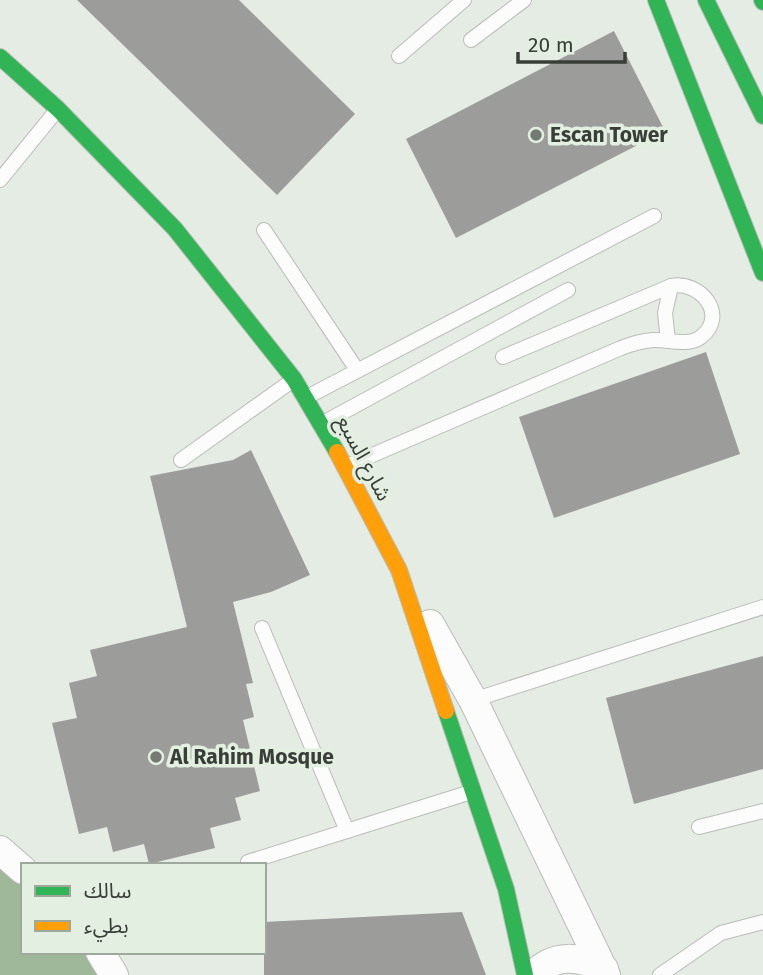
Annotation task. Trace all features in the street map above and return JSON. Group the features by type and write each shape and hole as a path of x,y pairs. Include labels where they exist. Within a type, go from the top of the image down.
{"main road":[{"path":"656,0 763,273"},
{"path":"706,0 763,116"},
{"name":"شارع السبع","path":"0,57 58,109 175,229 294,379 322,424 399,570 506,889 525,975"}],"street":[{"path":"399,570 473,700 605,972"},
{"path":"0,850 21,868"},
{"path":"101,954 114,975"},
{"path":"534,975 554,961 571,958 589,961 605,972"}],"lane":[{"path":"399,56 464,0"},
{"path":"471,40 524,0"},
{"path":"0,180 58,109"},
{"path":"306,397 654,216"},
{"path":"264,230 357,370"},
{"path":"668,341 665,313 671,286"},
{"path":"346,467 621,348 638,342 688,342 700,338 712,320 709,302 704,294 688,286 671,286 503,357"},
{"path":"322,424 568,290"},
{"path":"181,460 294,379"},
{"path":"473,700 763,607"},
{"path":"262,628 347,831"},
{"path":"248,862 473,791"},
{"path":"699,827 763,811"},
{"path":"660,975 721,933 763,922"}],"shaded area":[{"path":"0,857 21,879 21,954 90,954 101,975 0,975"}],"building":[{"path":"77,0 239,0 355,114 277,195"},
{"name":"Escan Tower","path":"614,31 665,131 456,238 406,139"},
{"path":"706,352 740,454 554,518 519,417"},
{"name":"Al Rahim Mosque","path":"251,450 310,575 271,592 233,602 253,683 246,684 254,717 243,720 260,791 235,798 241,820 210,828 215,848 149,863 144,844 113,852 107,827 79,834 52,723 77,718 69,683 97,676 90,650 187,627 150,476 233,460"},
{"path":"763,656 763,769 634,804 606,698"},
{"path":"462,912 486,975 264,975 266,922"}],"traffic: fast":[{"path":"656,0 763,273"},
{"path":"706,0 763,116"},
{"path":"0,57 58,109 175,229 294,379 337,452"},
{"path":"446,711 506,889 525,975"}],"traffic: slow":[{"path":"337,452 399,570 446,711"}],"place":[{"name":"Escan Tower","path":"536,135"},
{"name":"Al Rahim Mosque","path":"156,757"}]}
